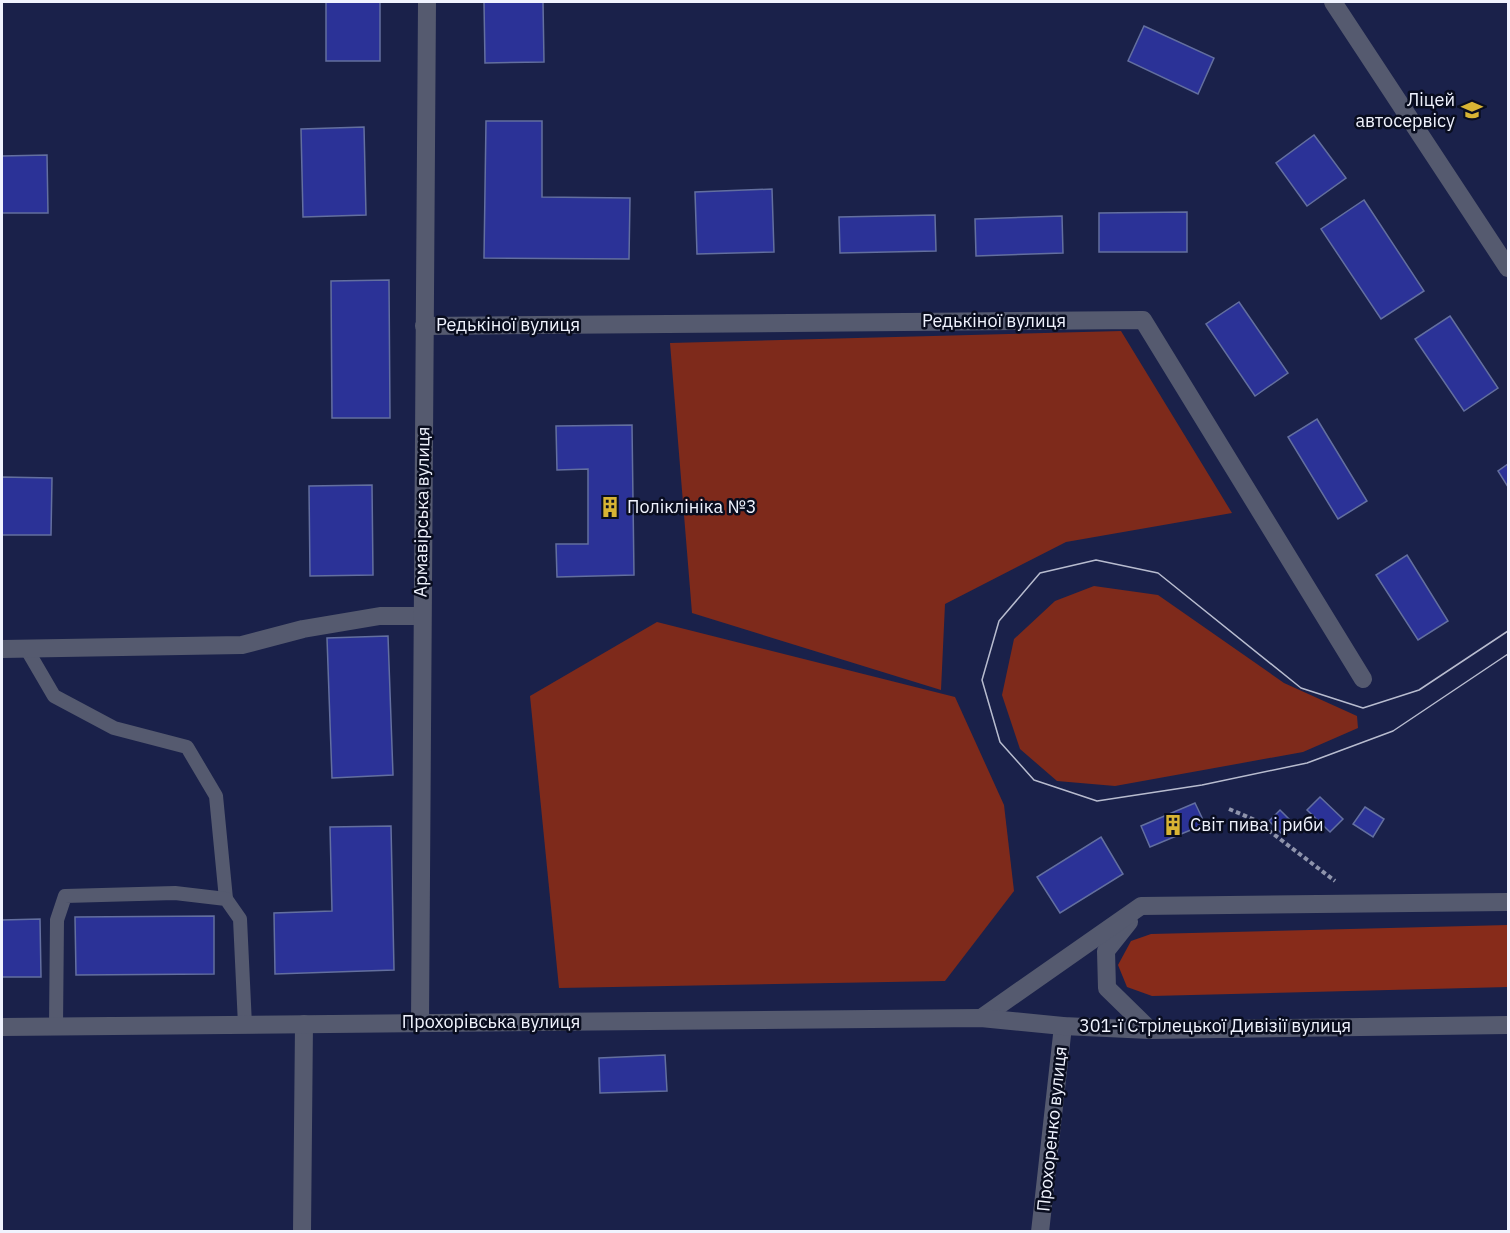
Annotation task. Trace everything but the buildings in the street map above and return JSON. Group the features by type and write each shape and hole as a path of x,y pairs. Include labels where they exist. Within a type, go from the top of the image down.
{"street":[{"name":"Армавірська вулиця","path":"420,1023 427,2"},
{"path":"1334,2 1509,268"},
{"name":"Редькіної вулиця","path":"424,326 1143,320 1363,680"},
{"path":"2,649 242,645 303,629 380,616 421,616"},
{"path":"981,1018 1142,906 1509,902"},
{"path":"1142,906 1106,951 1107,988 1150,1030"},
{"name":"Прохорівська вулиця","path":"2,1027 981,1018"},
{"name":"301-ї Стрілецької Дивізії вулиця","path":"981,1018 1063,1026 1150,1030 1509,1025"},
{"path":"302,1232 304,1024"},
{"name":"Прохоренко вулиця","path":"1041,1232 1063,1026"}],"lane":[{"path":"27,648 54,696 114,728 188,747 216,796 226,899 240,919 245,1024"},
{"path":"56,1026 57,920 65,896 175,893 226,899"}],"path":[{"path":"1229,809 1255,820 1340,885"}],"shaded area":[{"path":"1121,331 1232,513 1066,542 945,604 941,690 692,613 670,343"},
{"path":"1094,586 1158,595 1284,683 1357,716 1358,728 1303,752 1115,786 1057,781 1020,749 1002,695 1014,639 1055,601"},
{"path":"657,622 955,697 1004,805 1014,891 945,981 559,988 530,696"},
{"path":"1508,925 1508,987 1152,996 1127,987 1118,965 1131,941 1151,934"}],"tram line":[{"path":"1508,631 1419,690 1363,708 1301,688 1158,573 1096,560 1040,573 999,621 982,680 1000,742 1034,780 1097,801 1202,785 1307,763 1393,731 1508,654"}],"place":[{"name":"Ліцей автосервісу","path":"1472,110"},
{"name":"Поліклініка №3","path":"610,507"},
{"name":"Світ пива і риби","path":"1173,825"}]}
